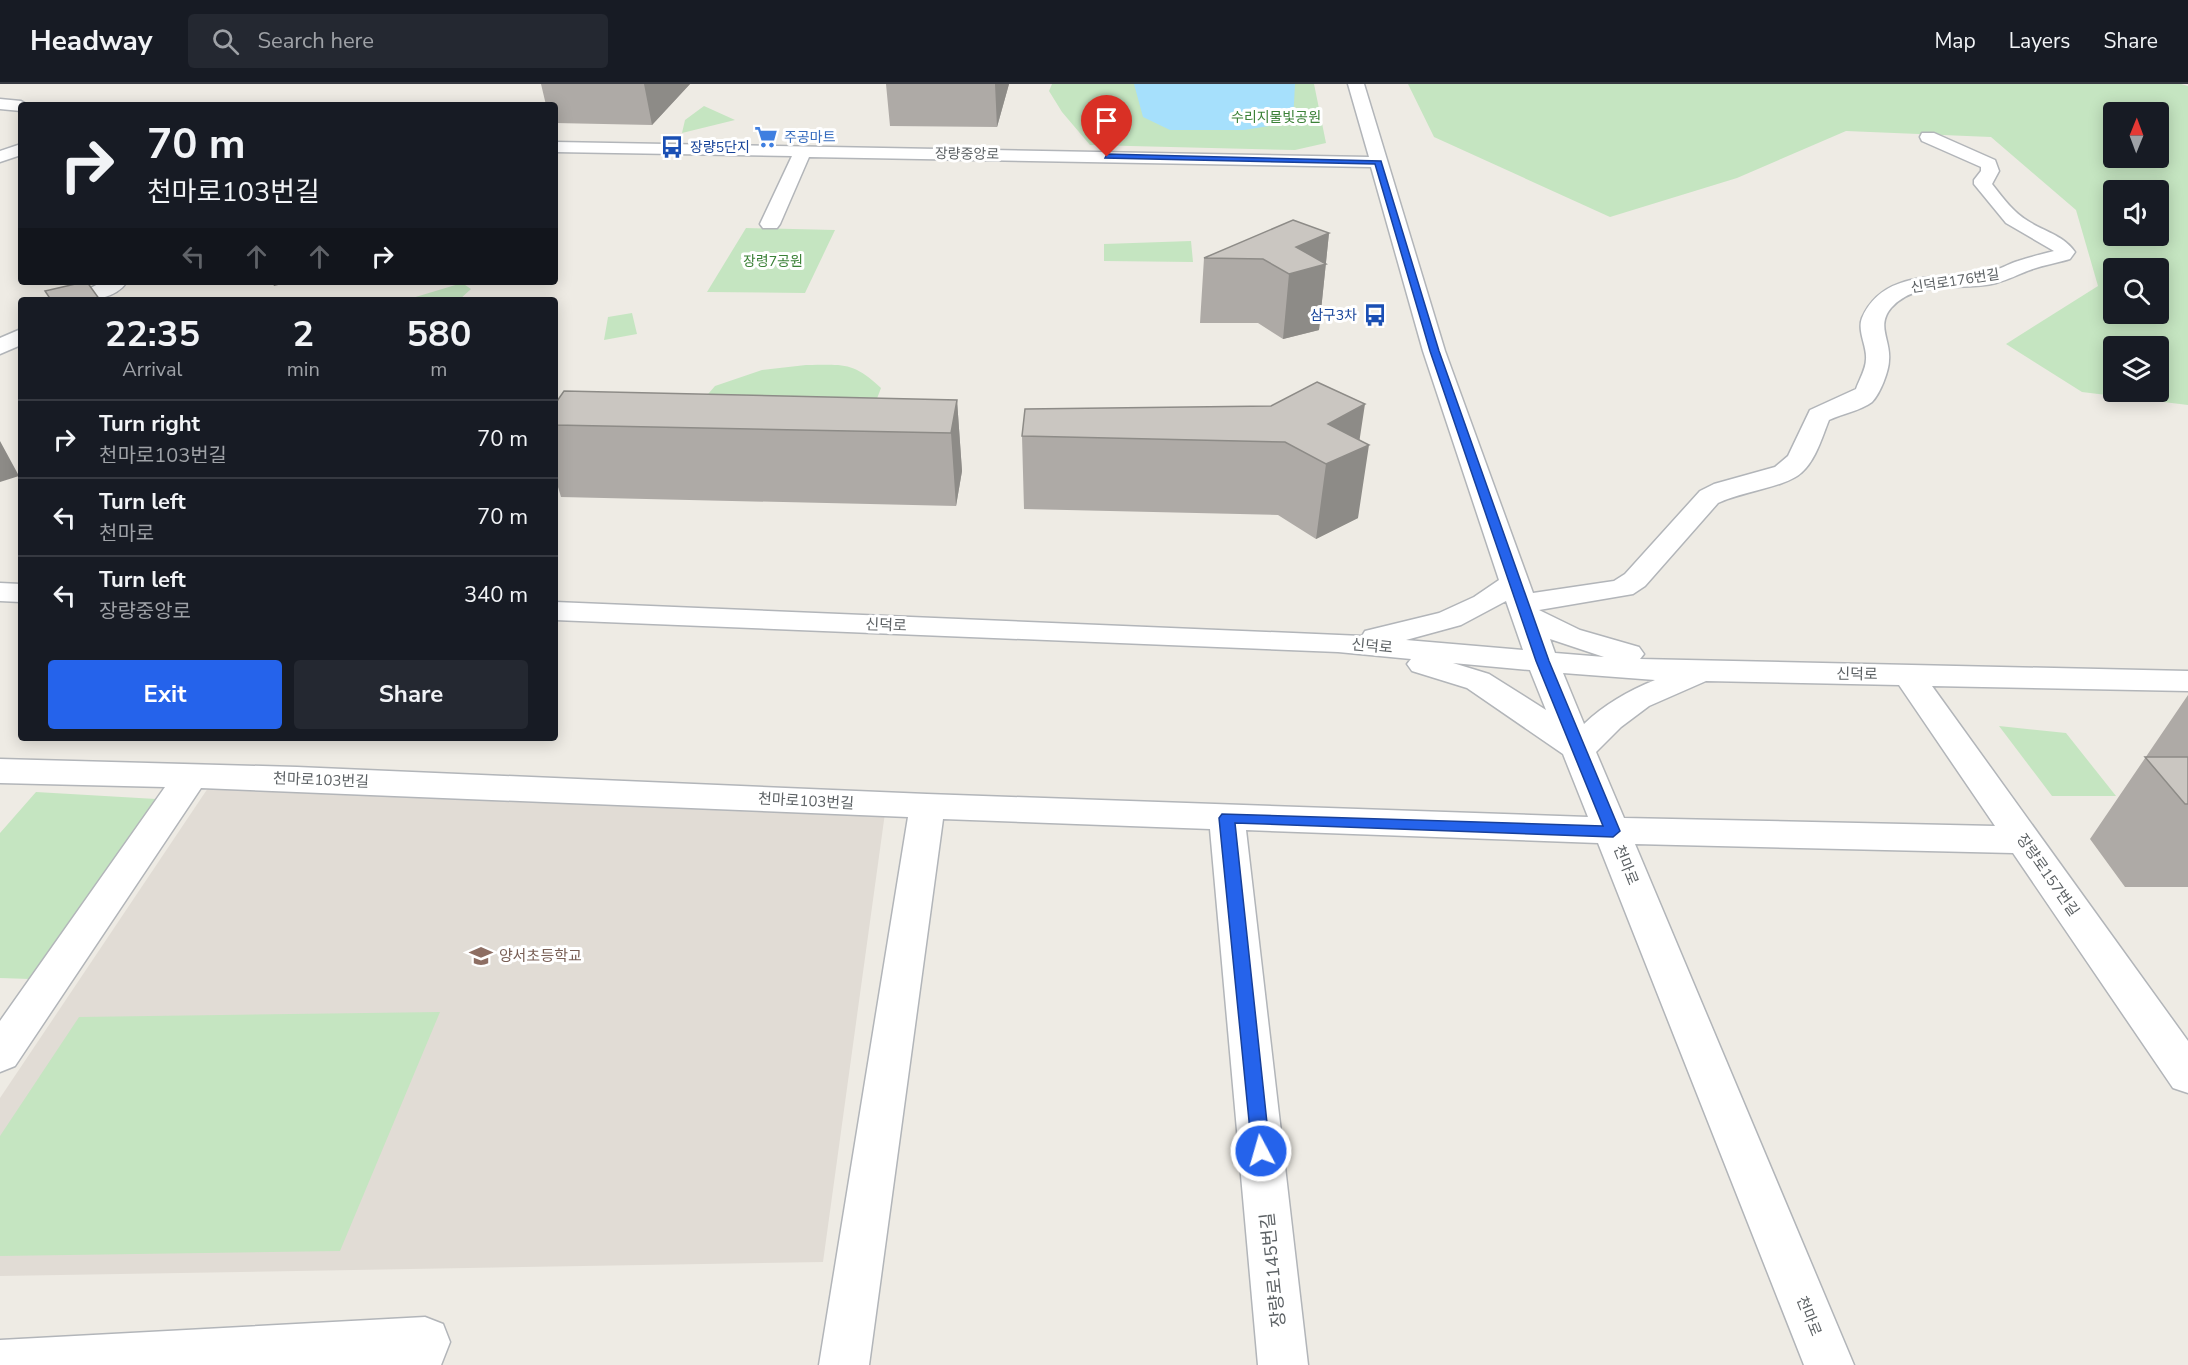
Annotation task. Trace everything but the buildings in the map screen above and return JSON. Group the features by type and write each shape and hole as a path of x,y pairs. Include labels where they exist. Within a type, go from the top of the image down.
{"street":[{"name":"천마로","path":"1356,84 1434,351 1542,661 1829,1365"},
{"path":"0,104 18,106"},
{"name":"신덕로176번길","path":"1521,600 1623,588 1646,570 1709,497 1741,484 1784,473 1793,466 1800,458 1819,415 1863,397 1868,390 1878,360 1872,327 1873,319 1893,295 1905,288 1926,283 1992,278 2025,265 2063,255 2065,252 2056,243 2022,227 2000,207 1983,183 1990,171 1989,164 1928,137"},
{"path":"0,139 18,141"},
{"name":"장량중앙로","path":"558,147 1378,162"},
{"path":"0,157 18,150"},
{"path":"770,224 803,151"},
{"path":"90,297 112,285"},
{"path":"0,321 18,323"},
{"path":"0,347 18,338"},
{"path":"0,592 18,593"},
{"path":"1352,644 1450,619 1484,603 1521,600 1569,637 1703,671"},
{"name":"신덕로","path":"558,611 1352,644 1607,667 2188,681"},
{"path":"1352,644 1478,681 1579,749 1609,719 1638,699 1703,671"},
{"name":"장량로157번길","path":"1908,675 2188,1075"},
{"name":"천마로103번길","path":"0,771 297,778 1227,818 1613,831 2024,840"},
{"path":"0,1054 191,776"},
{"path":"844,1365 927,806"},
{"name":"장량로145번길","path":"1227,818 1283,1365"},
{"path":"0,1365 425,1342 416,1365"}],"shaded area":[{"name":"양서초등학교","path":"208,788 885,813 823,1262 0,1276 0,1098"}],"green space":[{"name":"수리지물빛공원","path":"1052,84 1314,84 1326,143 1295,150 1090,145 1062,112 1049,91"},
{"path":"1408,84 2181,84 2188,86 2188,405 2164,402 2169,402 2169,336 2103,336 2103,395 2082,392 2006,344 2098,286 2076,210 1991,137 1846,131 1737,178 1610,217 1434,137"},
{"path":"704,106 735,120 682,133 685,120"},
{"name":"장령7공원","path":"746,228 835,230 805,293 707,292"},
{"path":"1191,241 1193,262 1104,261 1104,244"},
{"path":"455,285 465,285 471,289 462,297 416,297"},
{"path":"632,313 637,334 604,340 608,317"},
{"path":"806,365 846,366 862,373 881,388 873,409 696,408 715,386 762,370"},
{"path":"1999,726 2066,733 2116,796 2052,796"},
{"path":"36,792 156,799 30,979 0,978 0,833"},
{"path":"440,1012 340,1251 0,1256 0,1136 79,1017"}],"water":[{"path":"1134,84 1295,84 1293,122 1244,130 1170,130 1143,117"}],"place":[{"name":"주공마트","path":"766,137"},
{"name":"장량5단지","path":"672,147"},
{"name":"삼구3차","path":"1375,315"},
{"name":"양서초등학교","path":"481,956"}],"route":[{"path":"1107,157 1378,162 1434,351 1542,661 1613,831 1227,818 1261,1151"}]}
